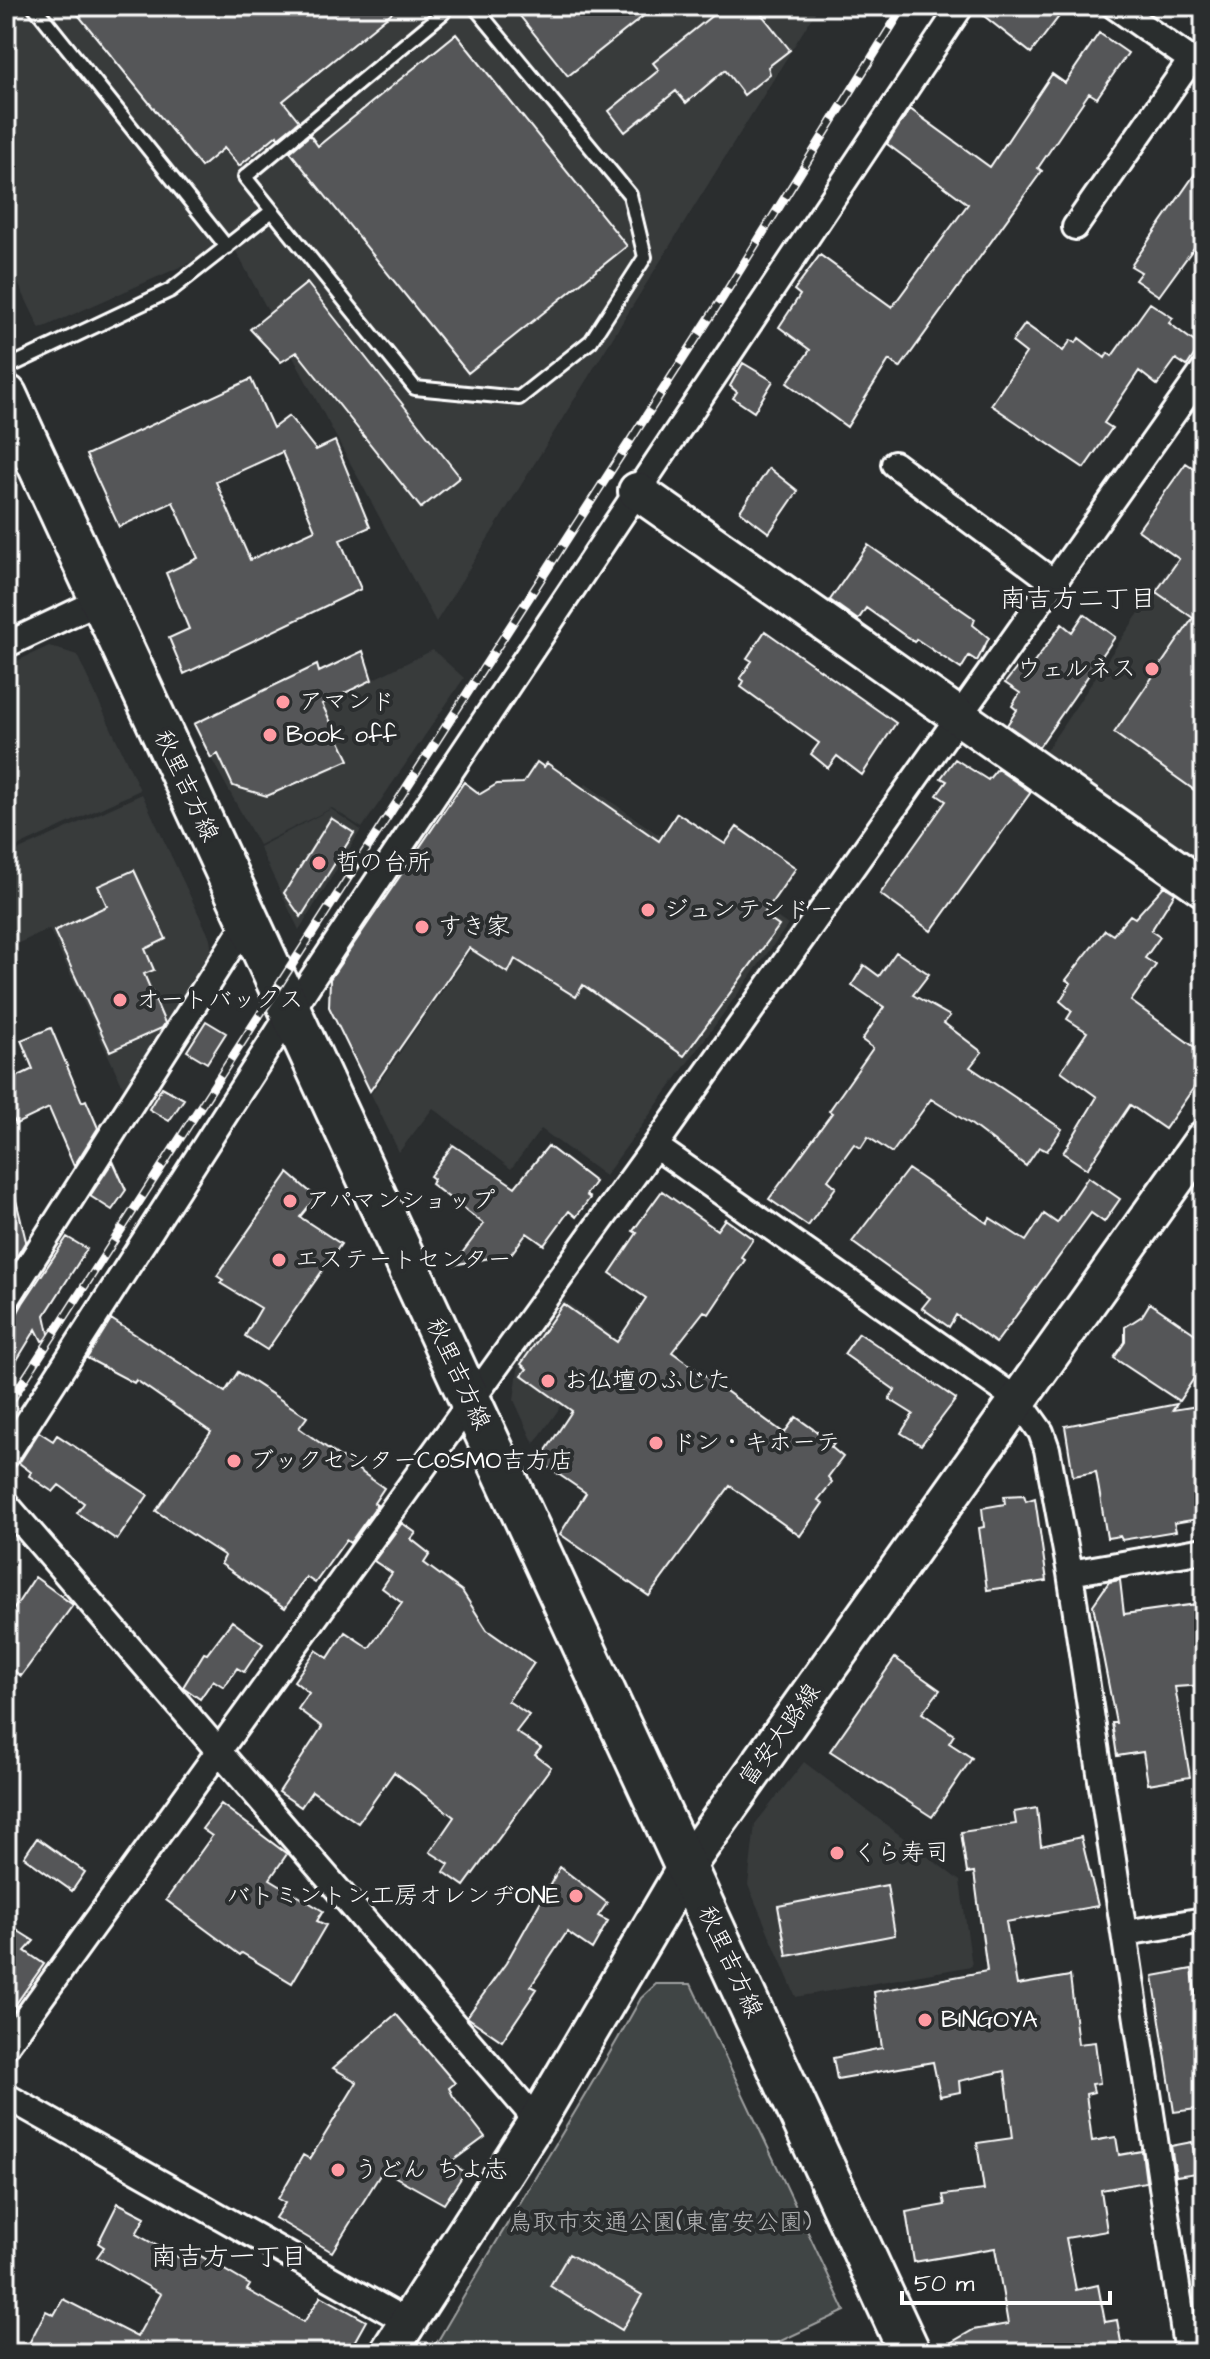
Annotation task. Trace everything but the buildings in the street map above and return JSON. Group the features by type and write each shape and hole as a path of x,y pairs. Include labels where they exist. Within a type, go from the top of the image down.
{"main road":[{"name":"秋里吉方線","path":"6,395 910,2353"}],"street":[{"path":"6,1456 291,1012 961,6"},
{"path":"1075,227 1198,64 1114,6"},
{"path":"6,2046 655,1146 957,714 1204,370"},
{"path":"894,464 1052,581"},
{"path":"637,491 1204,888"},
{"path":"6,645 101,600"},
{"path":"6,1301 248,920"},
{"name":"富安大路線","path":"388,2353 537,2121 686,1867 1204,1139"},
{"path":"655,1146 1019,1401 1041,1432 1047,1449 1070,1573 1187,2353"},
{"path":"6,1504 537,2121"},
{"path":"1070,1573 1204,1550"},
{"path":"1125,1933 1204,1920"},
{"path":"6,2096 406,2321"}],"lane":[{"path":"34,6 227,247"},
{"path":"445,6 443,13 245,177 415,388 519,398 591,341 645,257 630,195 474,6"},
{"path":"6,368 171,290 272,211"}],"shaded area":[{"path":"6,6 819,6 436,622 232,244 40,329 6,258"},
{"name":"ウェルネス","path":"1174,561 1204,583 1204,861 1199,868 1043,755"},
{"path":"49,646 77,655 140,790 6,852 6,666"},
{"path":"433,650 464,678 362,828 332,808 259,845 211,758"},
{"path":"586,784 788,925 605,1176 541,1129 511,1169 433,1108 399,1152 371,1094"},
{"path":"142,794 210,938 212,954 124,1089 49,929 6,949 6,856"},
{"path":"331,809 361,830 299,930 259,847"},
{"name":"お仏壇のふじた","path":"564,1300 612,1335 534,1444 514,1400 519,1362"},
{"name":"くら寿司","path":"804,1762 960,1881 972,1966 796,1997 748,1885 755,1824"}],"green space":[{"name":"鳥取市交通公園(東富安公園)","path":"656,1984 691,1984 845,2311 755,2353 431,2353 641,1998"}],"railway":[{"path":"6,1408 723,297 904,6"}],"place":[{"name":"ウェルネス","path":"1152,669"},
{"name":"アマンド","path":"283,702"},
{"name":"Book off","path":"270,735"},
{"name":"哲の台所","path":"319,863"},
{"name":"ジュンテンドー","path":"648,910"},
{"name":"すき家","path":"422,927"},
{"name":"オートバックス","path":"120,1000"},
{"name":"アパマンショップ","path":"290,1201"},
{"name":"エステートセンター","path":"279,1260"},
{"name":"お仏壇のふじた","path":"548,1381"},
{"name":"ドン・キホーテ","path":"656,1443"},
{"name":"ブックセンターCOSMO吉方店","path":"234,1461"},
{"name":"くら寿司","path":"837,1853"},
{"name":"バトミントン工房オレンヂONE","path":"576,1896"},
{"name":"BINGOYA","path":"925,2020"},
{"name":"うどん ちよ志","path":"338,2170"}],"district":[{"name":"南吉方二丁目","path":"1078,599"},
{"name":"南吉方一丁目","path":"229,2257"}]}
